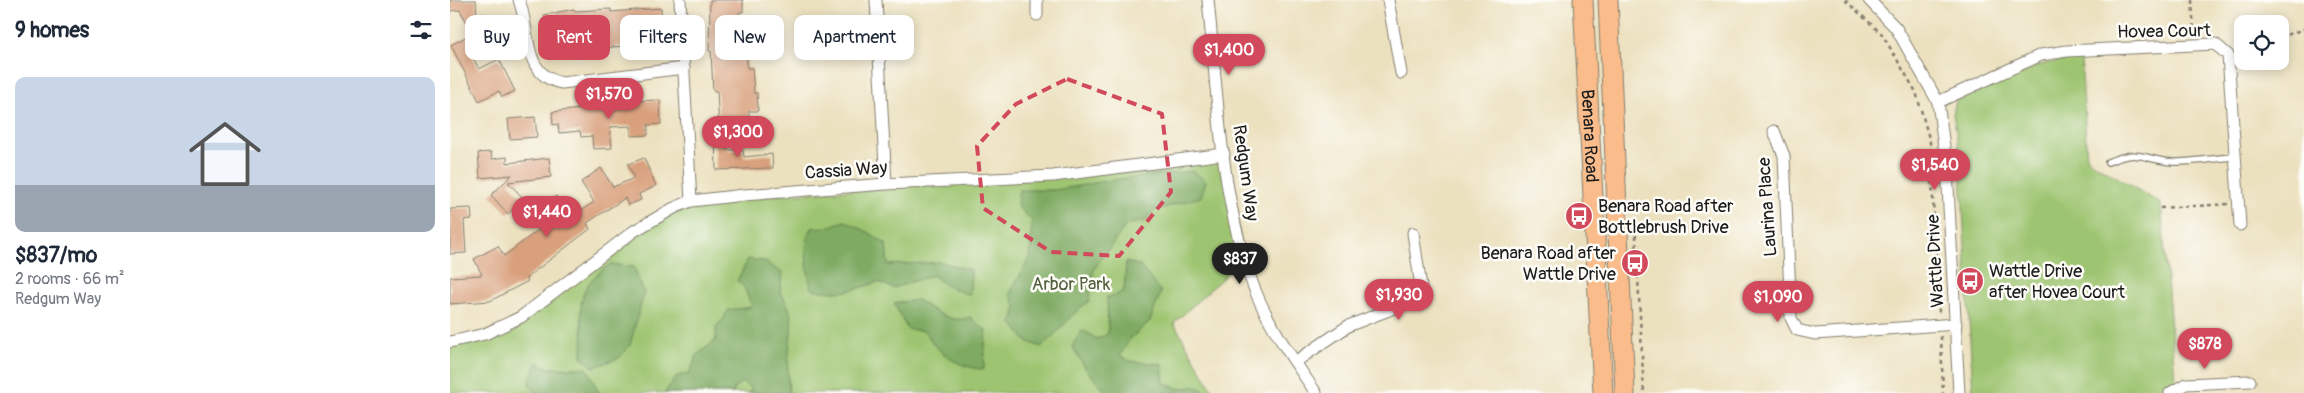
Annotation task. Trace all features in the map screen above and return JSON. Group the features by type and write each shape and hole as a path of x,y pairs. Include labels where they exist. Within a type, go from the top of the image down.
{"main road":[{"name":"Benara Road","path":"1583,0 1603,393"},
{"name":"Benara Road","path":"1608,0 1625,393"},
{"path":"1594,206 1616,204"}],"street":[{"path":"519,0 535,67 543,76 552,81 562,83 684,68"},
{"path":"680,0 690,202"},
{"path":"876,0 886,184"},
{"path":"1037,0 1038,15"},
{"name":"Redgum Way","path":"1208,0 1224,154 1234,221 1248,271 1270,322 1316,393"},
{"path":"1388,0 1401,73"},
{"name":"Wattle Drive","path":"1869,0 1896,28 1938,102 1947,169 1959,393"},
{"name":"Hovea Court","path":"1938,102 2042,55 2067,50 2215,44 2228,55 2240,225"},
{"name":"Laurina Place","path":"1774,131 1784,156 1791,318 1797,330 1814,334 1956,324"},
{"name":"Cassia Way","path":"450,342 485,334 521,317 634,231 674,208 690,202 744,195 886,184 1053,176 1224,154"},
{"path":"1295,362 1348,326 1412,301 1421,287 1413,233"},
{"path":"2170,393 2186,384 2250,381"}],"lane":[{"path":"2108,162 2125,155 2138,154 2172,162 2236,157"}],"path":[{"path":"1845,0 1882,34 1916,92 1930,142 1943,393"},
{"path":"2192,0 2194,45"},
{"path":"2289,34 2304,29"},
{"path":"2160,208 2239,203"}],"highlighted area":[{"path":"1067,79 1162,114 1171,192 1119,256 1051,252 983,208 977,146 1016,104"}],"green space":[{"path":"2081,58 2087,159 2161,204 2175,379 2156,393 1973,393 1960,155 1953,114 1956,101 2043,64"},
{"name":"Arbor Park","path":"1224,154 1244,258 1174,323 1214,393 450,393 450,342 504,326 634,231 691,201 1053,176"},
{"path":"1193,171 1206,181 1201,197 1153,211 1145,221 1126,225 1094,269 1089,301 1041,347 1026,341 1012,323 1016,307 1010,293 1030,258 1032,221 1017,206 1019,190 1056,190 1111,180"},
{"path":"845,221 868,232 886,244 888,265 941,262 971,270 970,295 946,286 933,275 893,288 878,282 860,288 837,292 811,289 806,249 812,228 826,227"},
{"path":"748,259 764,261 782,273 780,292 789,308 792,322 788,363 789,393 748,393 752,389 742,382 734,388 734,393 664,393 677,376 689,374 697,355 716,340 716,326 723,320 728,310 752,307 744,287 737,281"},
{"path":"1126,262 1139,265 1161,292 1150,321 1130,339 1120,355 1129,361 1162,364 1164,383 1179,389 1195,386 1209,393 1107,393 1086,369 1072,346 1082,330 1097,339 1108,334 1107,297 1115,296 1124,290"},
{"path":"611,264 634,267 644,293 630,345 619,358 594,367 582,358 582,298 589,283"},
{"path":"917,300 949,318 963,319 970,317 986,331 984,369 957,363 935,346 925,331 907,329 894,303"},
{"path":"537,362 548,368 587,368 599,393 536,393 529,383"}],"building":[{"path":"450,0 476,0 477,15 465,15 465,19 460,10 450,11"},
{"path":"710,0 743,0 743,12 739,12 739,15 715,15 715,60 747,60 747,68 752,68 754,93 757,93 758,111 749,111 749,120 731,121 732,129 719,130 717,91 713,91 711,51 709,51"},
{"path":"661,8 662,15 620,15 620,46 610,47 610,15 544,15 574,9 575,11 611,9 611,12"},
{"path":"465,37 465,60 474,60 479,69 500,60 515,91 502,97 499,91 479,101 451,45"},
{"path":"601,100 602,107 630,105 630,101 660,100 661,124 648,125 648,135 631,136 631,126 610,127 612,148 593,149 592,136 581,137 580,131 559,133 558,124 553,125 552,112 590,108 590,101"},
{"path":"535,117 537,137 510,139 508,119"},
{"path":"727,134 727,150 743,150 744,157 772,154 773,168 716,170 715,135"},
{"path":"491,152 492,159 507,157 507,163 549,158 551,177 508,182 524,199 508,214 491,195 512,175 480,178 478,153"},
{"path":"644,158 656,186 639,194 641,200 628,205 625,198 587,223 590,229 526,278 528,281 490,301 450,304 450,277 482,275 474,259 498,246 504,256 545,225 535,211 556,196 571,217 594,202 581,182 601,168 613,187 634,178 628,164"},
{"path":"471,208 472,219 464,220 466,253 450,254 450,209"}],"place":[{"name":"Benara Road after Bottlebrush Drive","path":"1579,216"},
{"name":"Benara Road after Wattle Drive","path":"1635,263"},
{"name":"Wattle Drive after Hovea Court","path":"1970,281"}]}
